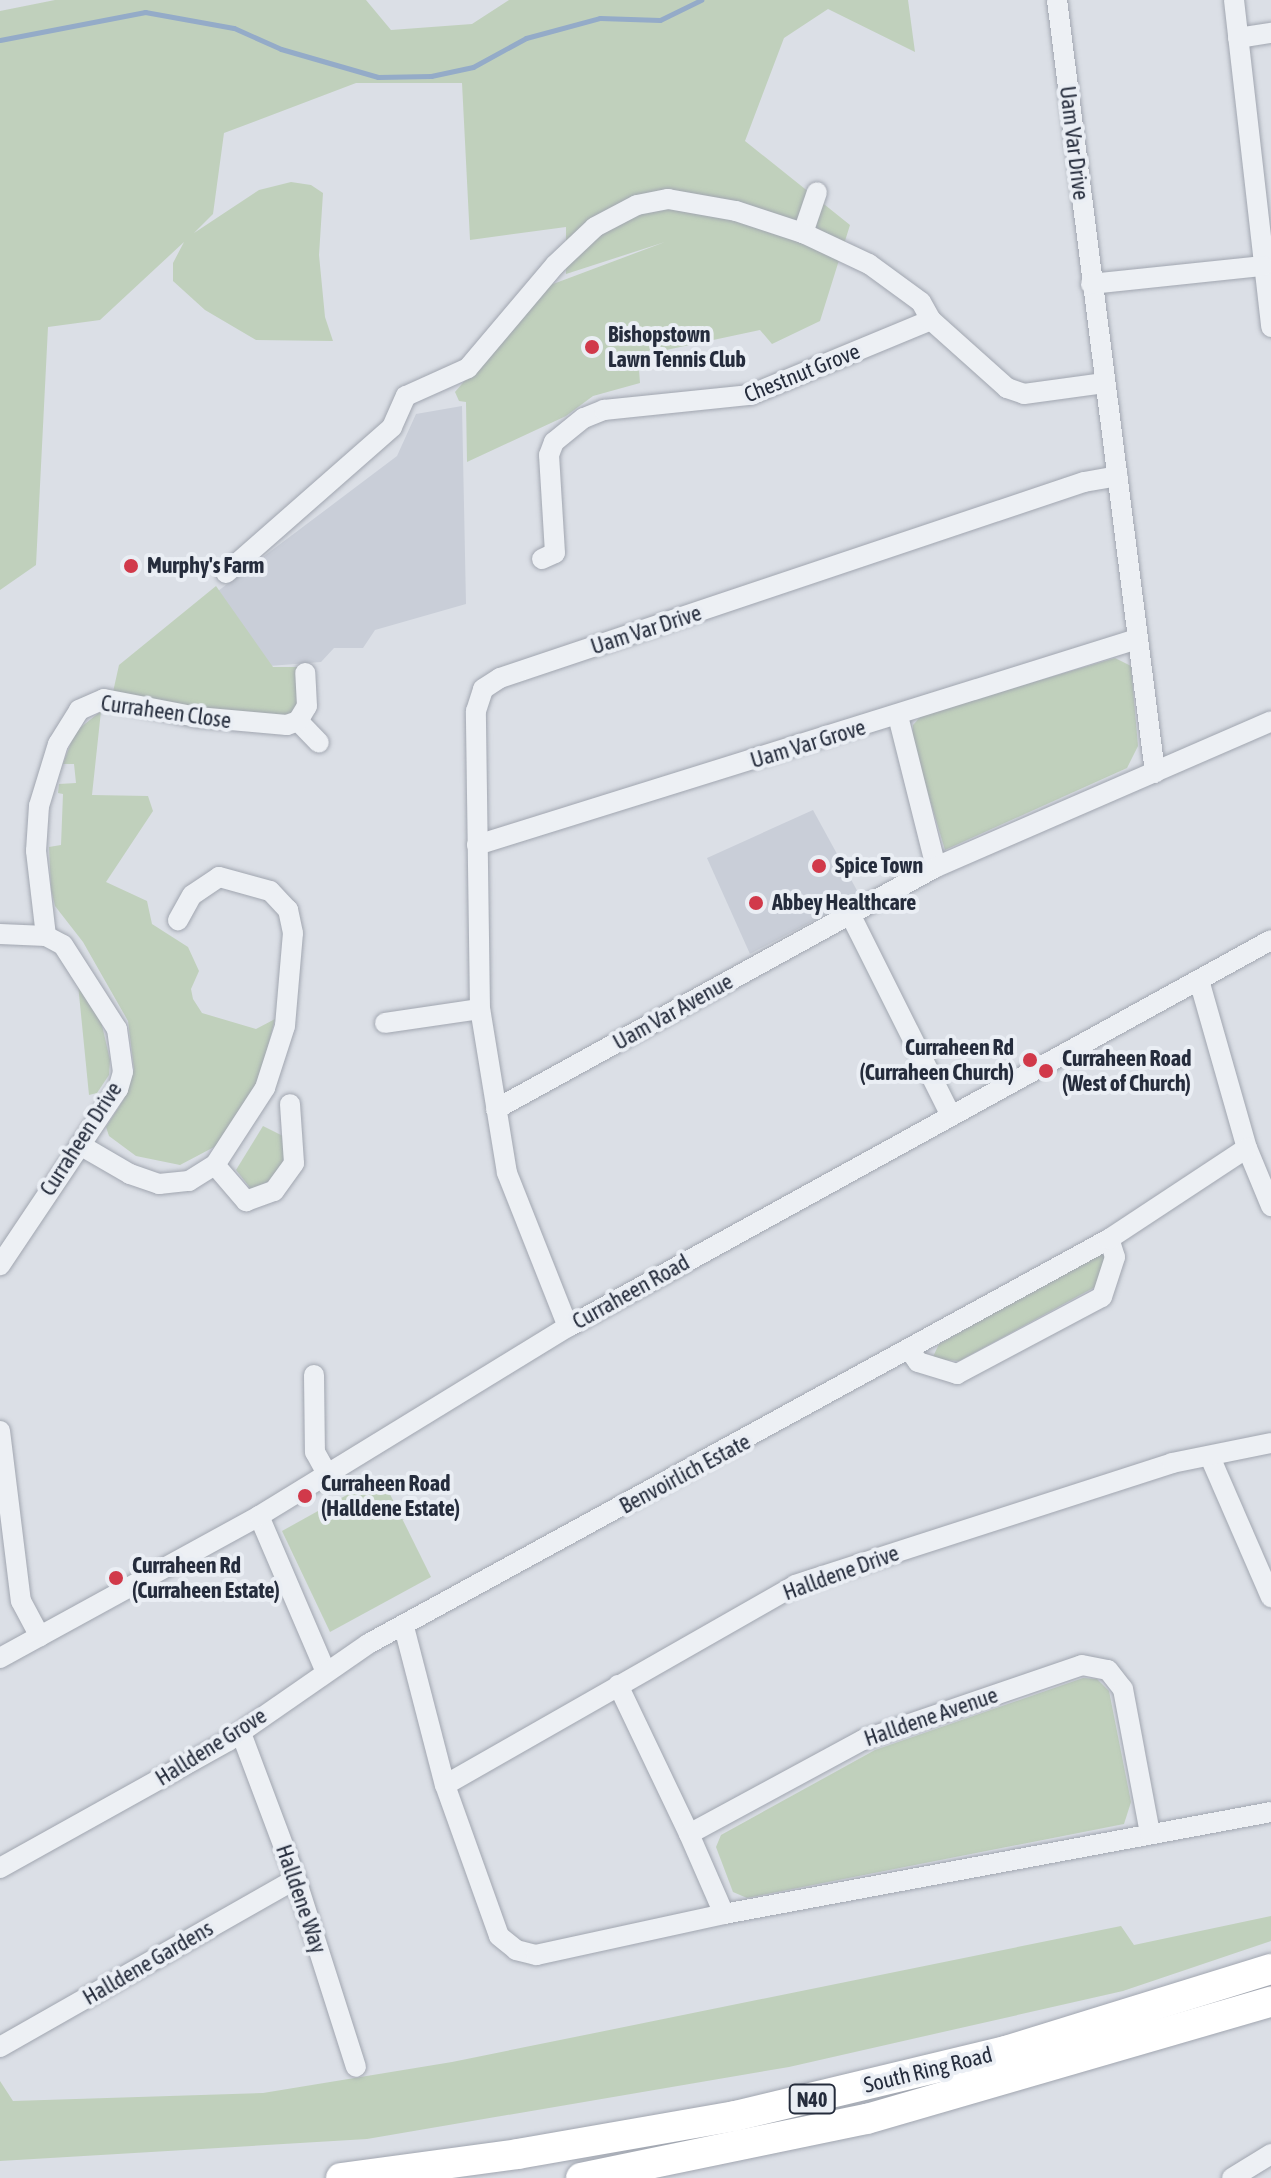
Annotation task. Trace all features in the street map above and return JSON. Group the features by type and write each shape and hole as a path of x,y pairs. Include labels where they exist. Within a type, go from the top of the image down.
{"highway":[{"name":"South Ring Road","path":"341,2178 463,2163 735,2116 1006,2051 1271,1969"},
{"name":"South Ring Road","path":"581,2178 879,2116 1271,2002"}],"street":[{"name":"Uam Var Drive","path":"1057,0 1155,773"},
{"path":"1234,0 1271,327"},
{"path":"1238,38 1271,33"},
{"path":"803,233 817,192"},
{"path":"226,573 392,427 406,396 468,368 555,265 595,227 637,205 668,199 736,211 803,233 869,264 921,302 931,320 1007,388 1024,394 1104,383"},
{"path":"1091,284 1263,266"},
{"name":"Chestnut Grove","path":"542,559 555,553 549,455 554,442 584,418 604,410 750,395 931,320"},
{"name":"Uam Var Drive","path":"568,1327 507,1173 480,1009 476,711 483,689 500,678 1084,482 1117,476"},
{"name":"Uam Var Grove","path":"477,845 1137,639"},
{"path":"305,673 307,706 298,721 319,743"},
{"name":"Curraheen Close","path":"46,936 36,851 39,806 58,744 79,710 104,699 244,723 298,721"},
{"path":"898,716 936,867"},
{"name":"Uam Var Avenue","path":"496,1109 936,867 1271,721"},
{"path":"80,1145 130,1174 159,1184 189,1181 215,1165 237,1137 279,1055 293,933 288,910 270,891 219,877 192,895 178,920"},
{"path":"850,914 950,1114"},
{"path":"0,934 46,936"},
{"name":"Curraheen Drive","path":"1,1260 118,1089 121,1048 100,997 63,945 46,936"},
{"name":"Curraheen Road","path":"0,1658 259,1516 568,1327 1271,940"},
{"path":"1199,980 1247,1148 1271,1206"},
{"path":"385,1023 480,1009"},
{"path":"215,1165 246,1201 274,1191 294,1163 290,1104"},
{"name":"Benvoirlich Estate","path":"459,1596 911,1352 1109,1239 1247,1148"},
{"path":"911,1352 918,1362 957,1374 1102,1297 1115,1257 1109,1239"},
{"path":"314,1375 315,1452 327,1474"},
{"path":"1,1442 21,1601 40,1636"},
{"name":"Halldene Drive","path":"445,1785 795,1585 1172,1463 1271,1443"},
{"path":"1210,1457 1271,1597"},
{"path":"259,1516 325,1670"},
{"name":"Halldene Grove","path":"0,1868 241,1733 325,1670 459,1596"},
{"path":"404,1627 445,1785 499,1936 516,1950 536,1955 724,1914 1271,1812"},
{"name":"Halldene Avenue","path":"689,1834 863,1740 1082,1665 1108,1670 1123,1689 1150,1833"},
{"path":"618,1685 724,1914"},
{"name":"Halldene Way","path":"241,1733 296,1879 356,2067"},
{"name":"Halldene Gardens","path":"0,2047 296,1879"},
{"path":"1232,2178 1271,2154"}],"shaded area":[{"path":"462,406 466,604 375,630 363,648 334,648 321,662 269,666 218,591 397,456 416,414"},
{"path":"813,810 860,896 750,954 707,858"}],"green space":[{"path":"55,0 366,0 391,30 472,24 509,0 908,0 915,52 828,9 784,38 745,141 850,225 820,321 772,344 760,330 638,356 640,383 593,396 566,416 467,462 466,402 459,401 455,392 545,287 665,242 566,274 566,227 470,240 462,83 356,83 224,133 213,214 194,233 259,190 291,182 311,185 323,193 319,255 325,317 333,341 256,340 205,310 173,281 173,263 184,242 100,320 48,327 36,565 0,590 0,11"},
{"path":"216,586 273,667 297,667 301,705 290,717 212,713 113,692 119,665"},
{"path":"1115,658 1131,666 1138,746 1127,768 945,850 912,740 913,725 922,715"},
{"path":"101,711 92,795 148,796 153,811 106,882 147,901 152,924 188,947 199,971 191,989 193,999 202,1013 256,1029 275,1019 257,1088 216,1146 180,1165 136,1156 109,1136 106,1127 124,1099 134,1069 128,1021 83,942 55,906 51,889 49,847 61,845 63,794 58,793 59,784 76,783 74,764 63,764 75,732"},
{"path":"78,984 101,1021 110,1060 109,1075 97,1093 89,1095"},
{"path":"263,1126 285,1137 289,1157 274,1179 251,1189 236,1170"},
{"path":"1098,1254 1105,1254 1095,1287 959,1361 932,1359 939,1344"},
{"path":"381,1476 431,1577 330,1632 282,1531"},
{"path":"1083,1678 1097,1679 1109,1691 1131,1802 1124,1824 747,1898 733,1892 716,1847 721,1835 875,1750"},
{"path":"1271,1916 1271,1941 1123,1991 789,2067 367,2139 0,2161 0,2081 13,2101 263,2093 452,2062 1121,1926 1134,1945"}],"waterway":[{"path":"0,40 145,12 234,28 281,49 378,77 431,76 473,67 526,38 600,18 660,20 701,0"}],"place":[{"name":"Bishopstown Lawn Tennis Club","path":"592,347"},
{"name":"Murphy's Farm","path":"131,566"},
{"name":"Spice Town","path":"819,866"},
{"name":"Abbey Healthcare","path":"756,903"},
{"name":"Curraheen Rd (Curraheen Church)","path":"1030,1060"},
{"name":"Curraheen Road (West of Church)","path":"1046,1071"},
{"name":"Curraheen Road (Halldene Estate)","path":"305,1496"},
{"name":"Curraheen Rd (Curraheen Estate)","path":"116,1578"}]}
